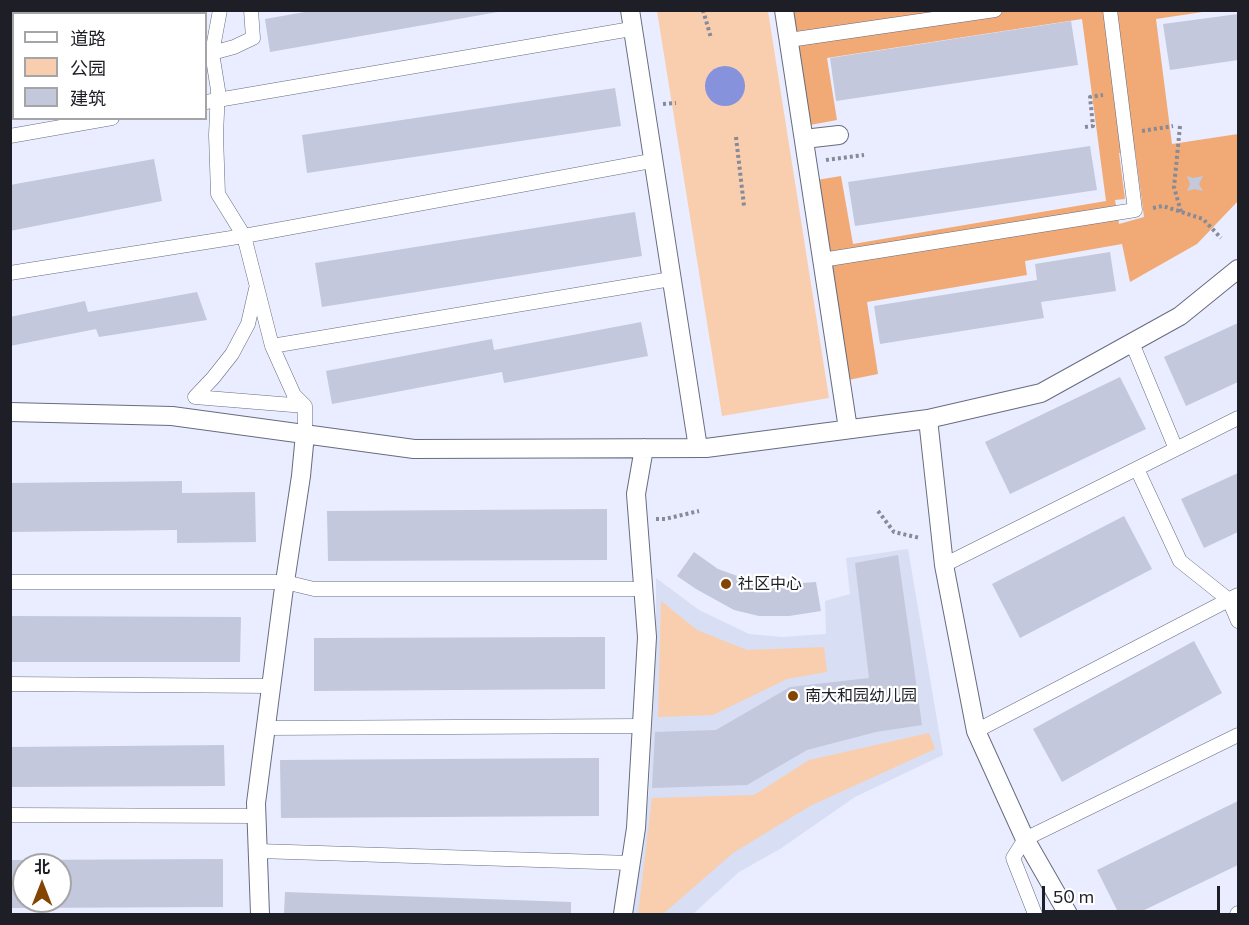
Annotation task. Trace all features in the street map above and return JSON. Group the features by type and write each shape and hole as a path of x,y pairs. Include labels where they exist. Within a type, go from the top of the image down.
{"street":[{"path":"220,10 213,53 212,101 216,135 218,194 244,236 272,346 294,395 306,406 301,476 256,803 260,915"},
{"path":"213,53 253,38 251,10"},
{"path":"630,10 698,448"},
{"path":"784,10 848,429"},
{"path":"789,40 995,10"},
{"path":"822,260 1135,210 1110,10"},
{"path":"212,101 633,30"},
{"path":"10,136 101,120"},
{"path":"804,139 839,135"},
{"path":"10,273 244,236 651,161 653,163"},
{"path":"10,411 171,416 414,449 698,448 928,419 1041,393 1180,316 1239,269"},
{"path":"272,346 672,279"},
{"path":"257,285 248,324 232,354 195,397 306,406"},
{"path":"1132,343 1176,449"},
{"path":"944,565 1239,418"},
{"path":"928,419 944,565 976,732 1025,839 1068,915"},
{"path":"623,915 636,828 647,637 636,494 644,448"},
{"path":"1137,469 1180,561 1234,597 1239,621"},
{"path":"10,582 285,582 314,590 644,590"},
{"path":"976,732 1234,597"},
{"path":"10,684 271,686"},
{"path":"266,728 642,726"},
{"path":"1035,915 1013,858 1025,839 1239,735"},
{"path":"10,815 257,816"},
{"path":"258,851 630,863"}],"path":[{"path":"703,10 711,38"},
{"path":"1086,127 1093,126 1090,97 1120,93"},
{"path":"1125,134 1173,126"},
{"path":"1180,126 1174,187 1181,212"},
{"path":"736,137 744,206"},
{"path":"831,159 864,155"},
{"path":"1135,210 1141,211 1163,206 1203,219 1221,238"},
{"path":"638,520 665,519 699,511"},
{"path":"878,511 894,532 920,538 941,535"}],"shaded area":[{"path":"792,11 1209,11 1156,19 1172,144 1238,134 1238,201 1197,244 1130,282 1122,244 1025,261 1027,275 867,302 878,374 848,380 817,180 841,176 853,244 1106,201 1082,19 827,58 837,120 810,125","holes":["1135,150 1144,217 1119,224 1115,200 1125,199 1119,153"]},
{"name":"南大和园幼儿园","path":"908,549 943,755 855,797 780,849 739,872 693,914 630,914 649,792 656,634 656,578 699,610 749,634 782,637 826,634 825,601 850,594 846,558"}],"green space":[{"path":"657,11 768,11 829,398 722,416"},
{"path":"661,601 697,630 747,650 824,647 827,672 787,679 713,715 658,717"},
{"path":"929,733 935,749 810,806 733,853 663,914 638,914 652,798 754,795 809,760"}],"water":[{"path":"725,66 733,67 739,72 744,78 744,94 739,100 733,105 725,106 717,105 711,100 706,94 705,86 706,78 711,72 717,67"}],"building":[{"path":"316,10 498,10 498,12 270,52 265,19"},
{"path":"1238,14 1238,60 1170,70 1163,24"},
{"path":"1071,21 1078,65 836,101 830,58"},
{"path":"10,67 12,67 12,109 10,109"},
{"path":"615,88 621,126 307,173 302,135"},
{"path":"1090,146 1097,190 855,226 848,182"},
{"path":"154,159 162,201 10,231 10,185"},
{"path":"1187,176 1193,178 1203,176 1199,184 1203,191 1195,189 1187,191 1190,184"},
{"path":"635,212 642,256 322,307 315,263"},
{"path":"1110,252 1116,291 1041,302 1044,318 880,344 874,306 1037,280 1035,264"},
{"path":"197,292 207,320 99,337 96,329 10,346 10,317 85,301 88,312"},
{"path":"641,322 648,356 504,383 502,372 332,404 326,371 492,339 494,350"},
{"path":"1238,323 1238,382 1186,406 1164,357"},
{"path":"1120,377 1146,429 1010,494 985,442"},
{"path":"1238,473 1238,532 1204,548 1181,499"},
{"path":"182,481 182,493 255,492 256,542 177,543 177,530 10,532 10,483"},
{"path":"607,509 607,560 328,561 327,511"},
{"path":"1124,516 1152,569 1020,638 992,584"},
{"name":"社区中心","path":"694,552 718,569 754,582 774,585 816,582 821,611 789,616 759,616 734,610 677,576"},
{"path":"898,555 922,725 876,732 807,750 747,785 652,788 655,732 716,730 790,687 869,678 855,563"},
{"path":"10,616 241,617 240,662 10,662"},
{"path":"605,637 605,689 314,691 314,638"},
{"path":"1194,641 1222,693 1062,782 1033,729"},
{"path":"224,745 225,786 10,787 10,747"},
{"path":"599,758 599,816 281,818 280,760"},
{"path":"1238,801 1238,865 1136,914 1119,914 1097,870"},
{"path":"223,859 223,907 72,908 72,860"},
{"path":"10,860 12,860 12,908 10,908"},
{"path":"285,892 571,902 571,914 284,914"}],"place":[{"name":"社区中心","path":"726,584"},
{"name":"南大和园幼儿园","path":"793,696"}]}
